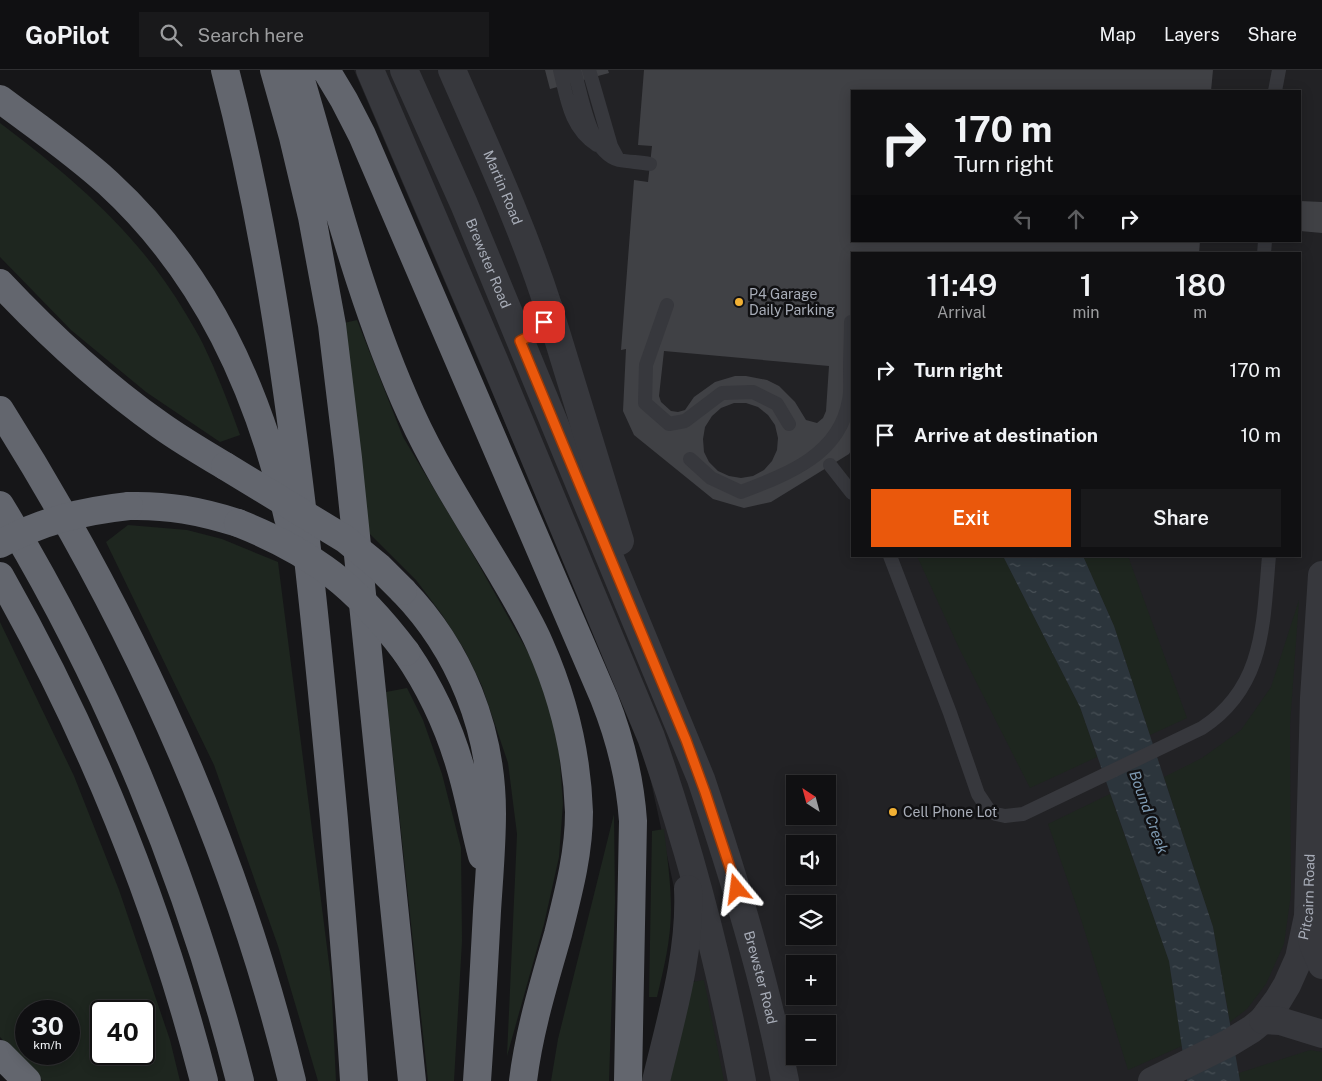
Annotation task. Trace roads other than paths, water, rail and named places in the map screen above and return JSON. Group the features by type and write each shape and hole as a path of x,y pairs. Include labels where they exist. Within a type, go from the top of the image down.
{"highway":[{"path":"225,70 242,138 275,306 298,473 314,600 345,947 354,1081"},
{"path":"274,70 293,137 312,217 332,325 348,458 412,1081"},
{"path":"298,70 362,283 396,378 432,455 521,607 540,644 567,722 578,791 576,857 528,1045 523,1081"},
{"path":"326,70 362,136 604,698 624,759 629,779 633,821 628,1081"},
{"path":"0,99 89,167 141,215 171,250 221,328 249,390 272,457 308,607 322,691"},
{"path":"0,283 55,338 109,386 161,426 345,539 378,566 424,614 452,657 464,681 479,721 491,785 492,813 489,884 478,1081"},
{"path":"0,410 103,585 142,662 177,740 210,821 239,902 266,984 292,1081"},
{"path":"0,505 45,584 85,661 121,738 154,816 198,939 240,1081"},
{"path":"0,544 32,527 51,520 89,511 149,505 185,508 238,523 278,540 314,560 347,585 380,618 406,652 427,685 453,744 466,786 489,884"},
{"path":"0,576 60,689 116,814 166,951 204,1081"},
{"path":"0,1054 27,1081"}],"street":[{"path":"370,70 479,324 636,699 660,762 680,825 725,997 742,1081"},
{"name":"Brewster Road","path":"404,70 464,204 701,779 728,861 773,1028 785,1081"},
{"name":"Martin Road","path":"452,70 499,177 540,280 668,697"},
{"path":"479,324 491,334 502,339 520,341 541,328 547,315 548,306"},
{"name":"Pitcairn Road","path":"1152,1081 1235,1040 1264,1020 1278,1000 1293,972 1308,916 1314,698 1322,575"},
{"path":"656,1081 687,936 688,876 680,825"},
{"path":"1308,916 1313,944 1322,965"},
{"path":"1264,1020 1280,1021 1322,1034"},
{"path":"773,1028 799,1081"}],"lane":[{"path":"560,70 568,104 575,123 586,139 618,160 650,164"},
{"path":"574,70 592,131 602,149"},
{"path":"589,70 610,146 618,160"},
{"path":"1275,90 1280,70"},
{"path":"668,305 646,365 645,403 669,424 685,421 722,393 753,392 777,404 789,424"},
{"path":"690,459 710,478 741,492 770,481 817,455 831,442 844,421 850,398 851,322"},
{"path":"830,465 851,492"},
{"path":"890,557 950,713 978,794 988,809 996,814 1005,816 1024,814 1202,728 1222,713 1240,693 1252,669 1260,642 1269,557"}],"water":[{"name":"Bound Creek","path":"1004,557 1083,557 1114,626 1213,927 1240,1081 1187,1081 1169,961 1080,707"}],"place":[{"name":"P4 Garage Daily Parking","path":"739,302"},
{"name":"Cell Phone Lot","path":"893,812"}]}
